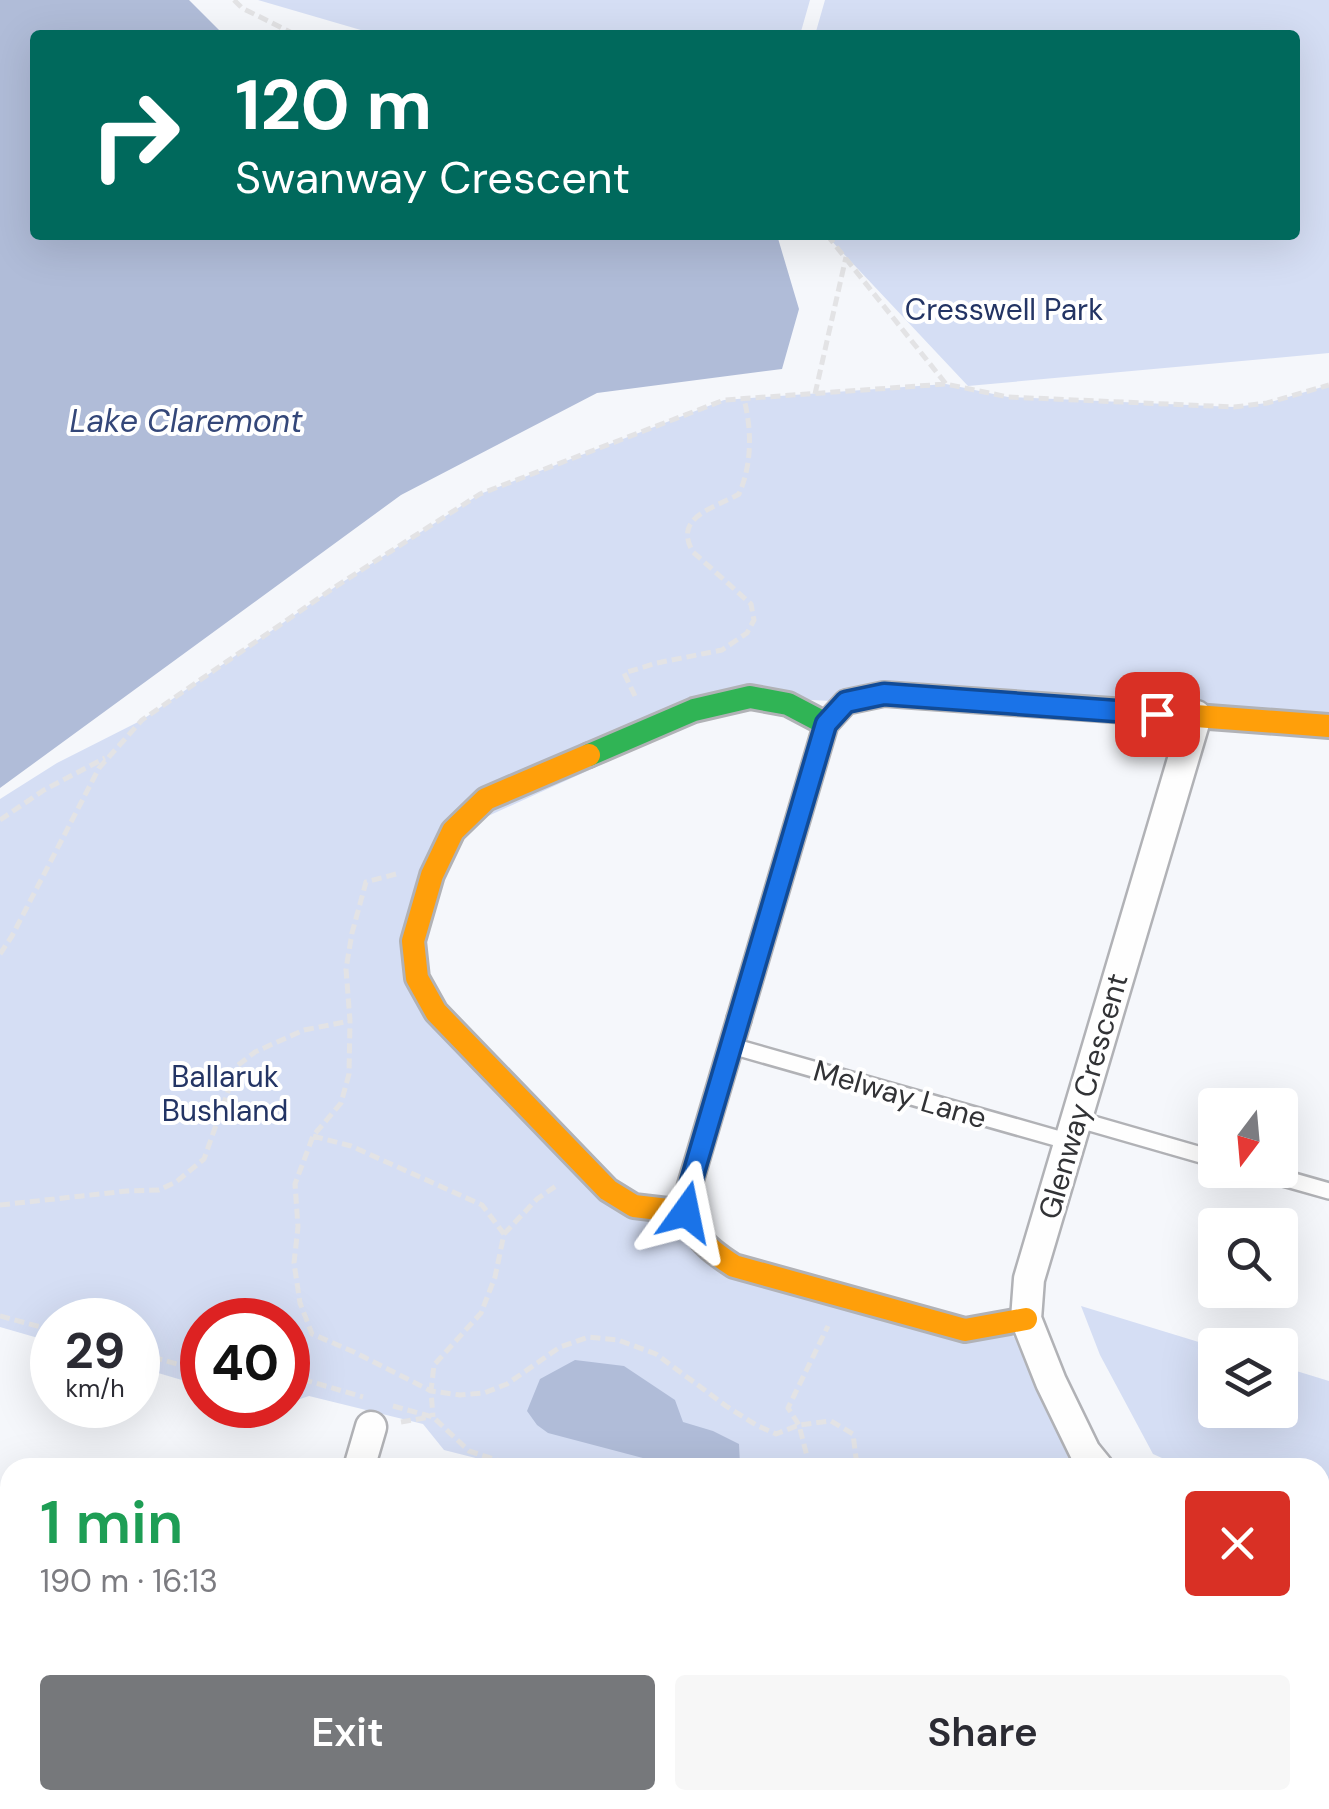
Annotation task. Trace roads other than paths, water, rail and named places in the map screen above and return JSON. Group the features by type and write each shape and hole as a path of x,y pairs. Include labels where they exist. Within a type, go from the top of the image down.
{"street":[{"path":"1026,1319 964,1330 734,1266 702,1246 686,1212 688,1192 826,724 846,702 884,694 1329,726"},
{"path":"686,1212 634,1206 608,1190 436,1012 417,978 413,941 432,875 453,832 486,799 694,710 750,697 788,704 826,724"},
{"name":"Glenway Crescent","path":"1090,1458 1068,1417 1026,1319 1029,1279 1196,716"},
{"path":"361,1458 371,1427"}],"lane":[{"name":"Melway Lane","path":"731,1046 1073,1130 1198,1155"},
{"path":"1298,1182 1329,1191"}],"water":[{"name":"Lake Claremont","path":"0,0 189,0 219,30 30,30 30,240 778,240 799,309 782,369 597,393 401,495 0,788"},
{"path":"575,1360 624,1366 675,1400 683,1422 739,1444 740,1458 643,1458 548,1433 527,1411 540,1379"}],"park label":[{"name":"Cresswell Park","path":"1004,309"},
{"name":"Ballaruk Bushland","path":"225,1093"}]}
